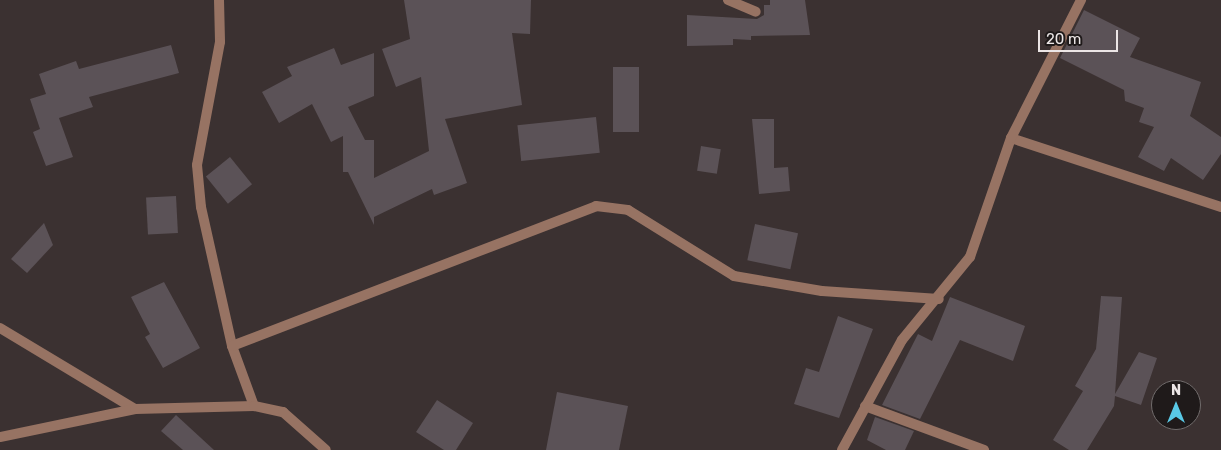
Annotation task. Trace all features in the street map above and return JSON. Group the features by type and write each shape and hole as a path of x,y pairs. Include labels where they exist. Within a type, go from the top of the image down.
{"street":[{"path":"219,0 220,42 197,165 201,207 232,346 254,406"},
{"path":"728,0 756,12"},
{"path":"842,450 902,340 939,299 970,257 1011,138 1080,0"},
{"path":"1011,138 1221,207"},
{"path":"232,346 596,206 628,210 734,276 822,291 939,299"},
{"path":"0,328 135,409"},
{"path":"0,436 135,409 254,406 283,412 326,450"},
{"path":"865,406 984,450"}],"building":[{"path":"404,0 531,0 530,34 512,33 522,105 445,119 467,183 434,195 432,189 374,217 374,225 348,172 343,172 343,136 331,142 312,104 279,123 262,92 292,76 287,67 334,48 341,65 374,53 374,96 348,107 365,140 374,140 374,178 429,151 421,77 396,87 382,49 410,39"},
{"path":"770,0 805,0 810,35 751,36 751,40 733,39 733,45 687,46 687,15 757,19 764,15 764,5 770,5"},
{"path":"1084,10 1140,38 1130,57 1201,82 1190,116 1221,137 1221,154 1203,180 1171,158 1164,171 1138,157 1154,127 1139,122 1144,108 1125,101 1124,90 1060,58"},
{"path":"171,45 179,73 89,97 93,107 59,118 73,157 46,166 33,132 40,129 30,99 46,94 39,74 76,61 79,69"},
{"path":"613,67 639,67 639,132 613,132"},
{"path":"596,117 600,153 521,161 517,125"},
{"path":"752,119 774,119 774,168 788,167 790,191 759,194"},
{"path":"701,146 721,149 717,174 697,171"},
{"path":"230,157 252,184 228,204 206,177"},
{"path":"176,196 178,233 148,235 146,198"},
{"path":"44,223 53,245 27,273 11,259"},
{"path":"755,224 798,233 790,269 747,260"},
{"path":"164,282 200,348 163,368 145,337 150,334 131,297"},
{"path":"1101,296 1122,297 1115,394 1139,352 1157,358 1141,405 1115,396 1114,406 1087,450 1069,450 1053,440 1083,391 1075,386 1096,349"},
{"path":"950,297 1025,326 1013,361 960,340 920,419 882,405 918,334 932,341"},
{"path":"838,316 873,329 839,418 794,404 806,368 819,372"},
{"path":"557,392 628,406 619,450 546,450"},
{"path":"437,400 473,423 456,450 444,450 416,432"},
{"path":"176,415 214,450 183,450 161,431"},
{"path":"875,417 914,431 905,450 886,450 867,440"}]}
